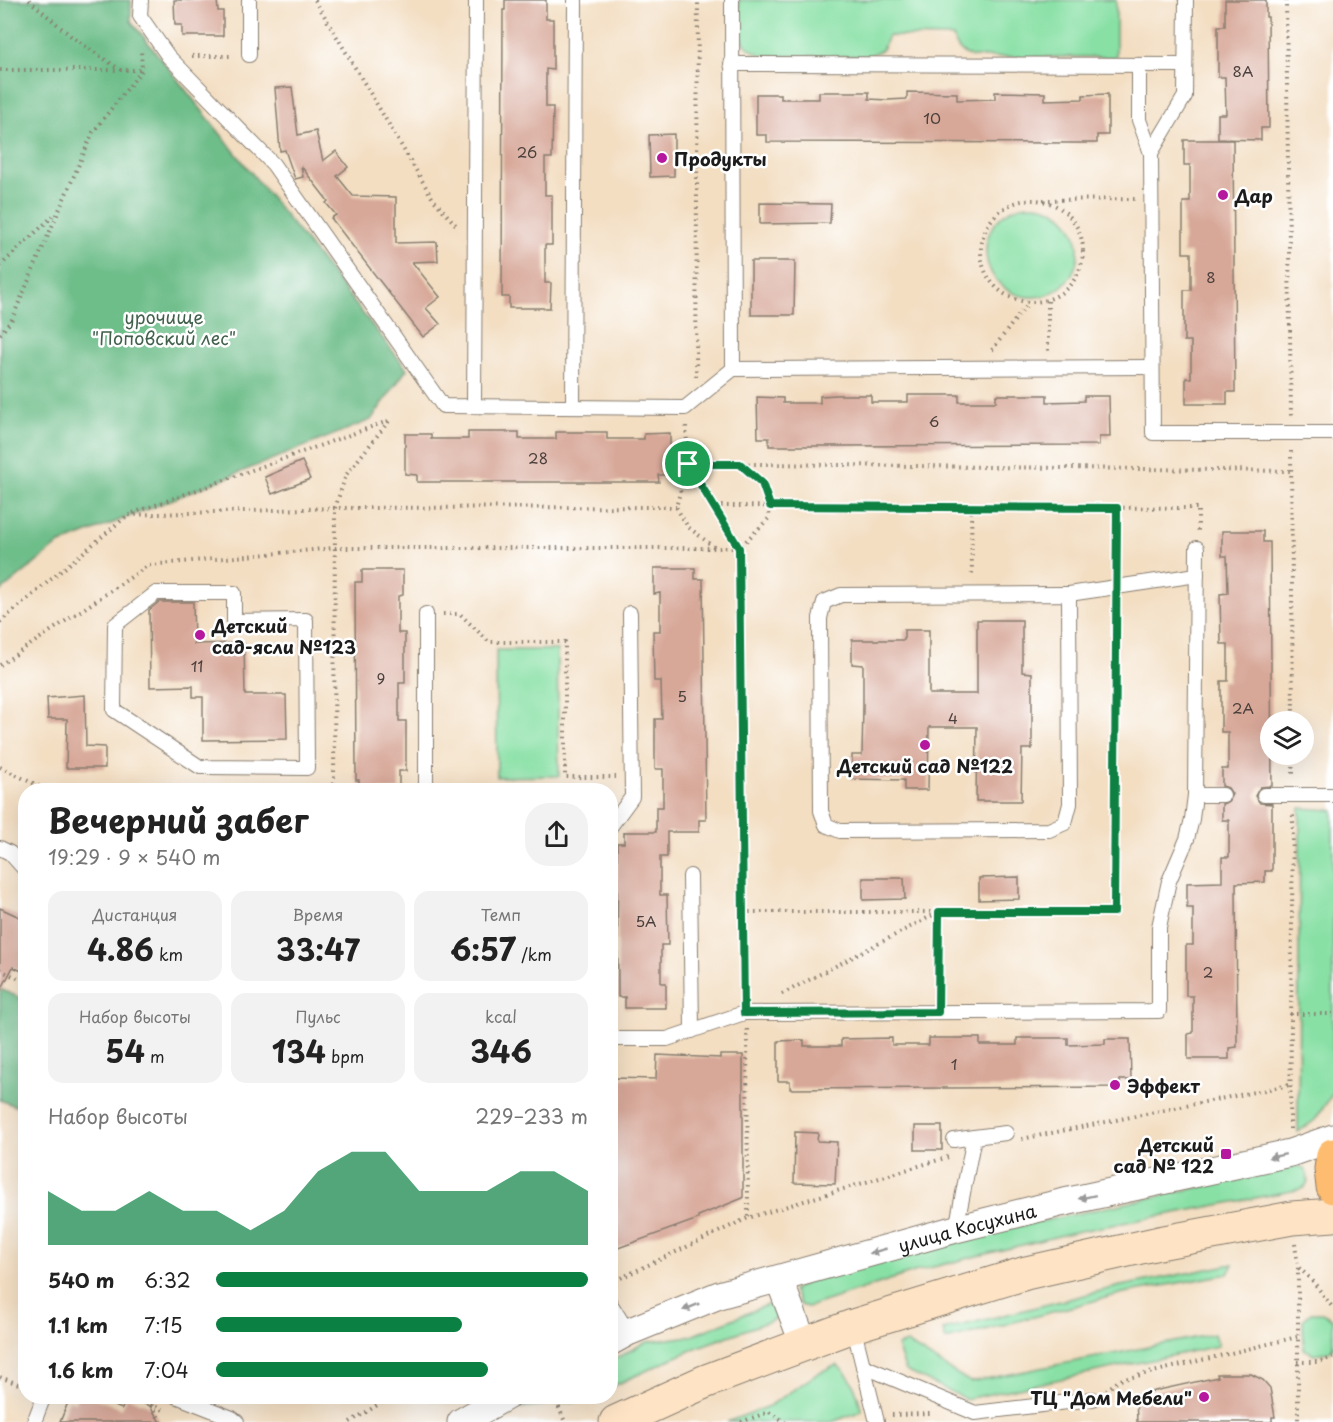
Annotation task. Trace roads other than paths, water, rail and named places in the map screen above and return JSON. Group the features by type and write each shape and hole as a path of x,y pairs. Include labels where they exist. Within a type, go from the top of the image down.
{"main road":[{"path":"1333,1155 1331,1168 1333,1187"},
{"path":"616,1422 704,1382 853,1326 1026,1273 1159,1243 1292,1218 1333,1215"}],"street":[{"name":"улица Косухина","path":"619,1337 719,1295 956,1229 1060,1203 1290,1153 1333,1138"},
{"path":"779,1279 804,1345"},
{"path":"461,1422 493,1404"}],"lane":[{"path":"141,0 140,16 168,56 273,164 443,406 685,408 733,369 1152,367"},
{"path":"249,0 249,56"},
{"path":"474,406 476,0"},
{"path":"573,407 575,0"},
{"path":"732,0 733,369"},
{"path":"1151,153 1185,96 1186,0"},
{"path":"731,64 1185,65"},
{"path":"1139,65 1139,120 1151,153 1153,433 1333,433"},
{"path":"618,1039 667,1040 744,1013 1159,1011 1159,927 1169,881 1187,839 1195,795 1197,548"},
{"path":"1069,594 1070,804 1065,823 1049,830 840,831 826,825 821,811 820,618 824,602 841,596 1069,594 1197,575"},
{"path":"156,593 234,594 234,621 306,620 307,768 200,767 114,710 115,626 156,593"},
{"path":"618,816 632,797 630,613"},
{"path":"426,614 426,783"},
{"path":"1195,795 1223,795"},
{"path":"1264,795 1333,795"},
{"path":"0,848 10,852 18,862"},
{"path":"690,876 692,1031"},
{"path":"954,1140 973,1143 1012,1136"},
{"path":"956,1229 973,1143"},
{"path":"853,1326 876,1419"},
{"path":"863,1366 975,1413 1093,1399"},
{"path":"34,1422 41,1404"},
{"path":"196,1404 237,1422"}],"place":[{"name":"Продукты","path":"662,158"},
{"name":"Дар","path":"1223,195"},
{"name":"Детский сад-ясли №123","path":"200,635"},
{"name":"Детский сад №122","path":"925,745"},
{"name":"Эффект","path":"1115,1085"},
{"name":"Детский сад № 122","path":"1226,1154"},
{"name":"ТЦ \"Дом Мебели\"","path":"1204,1397"}],"park label":[{"name":"урочище \"Поповский лес\"","path":"164,326"}]}
